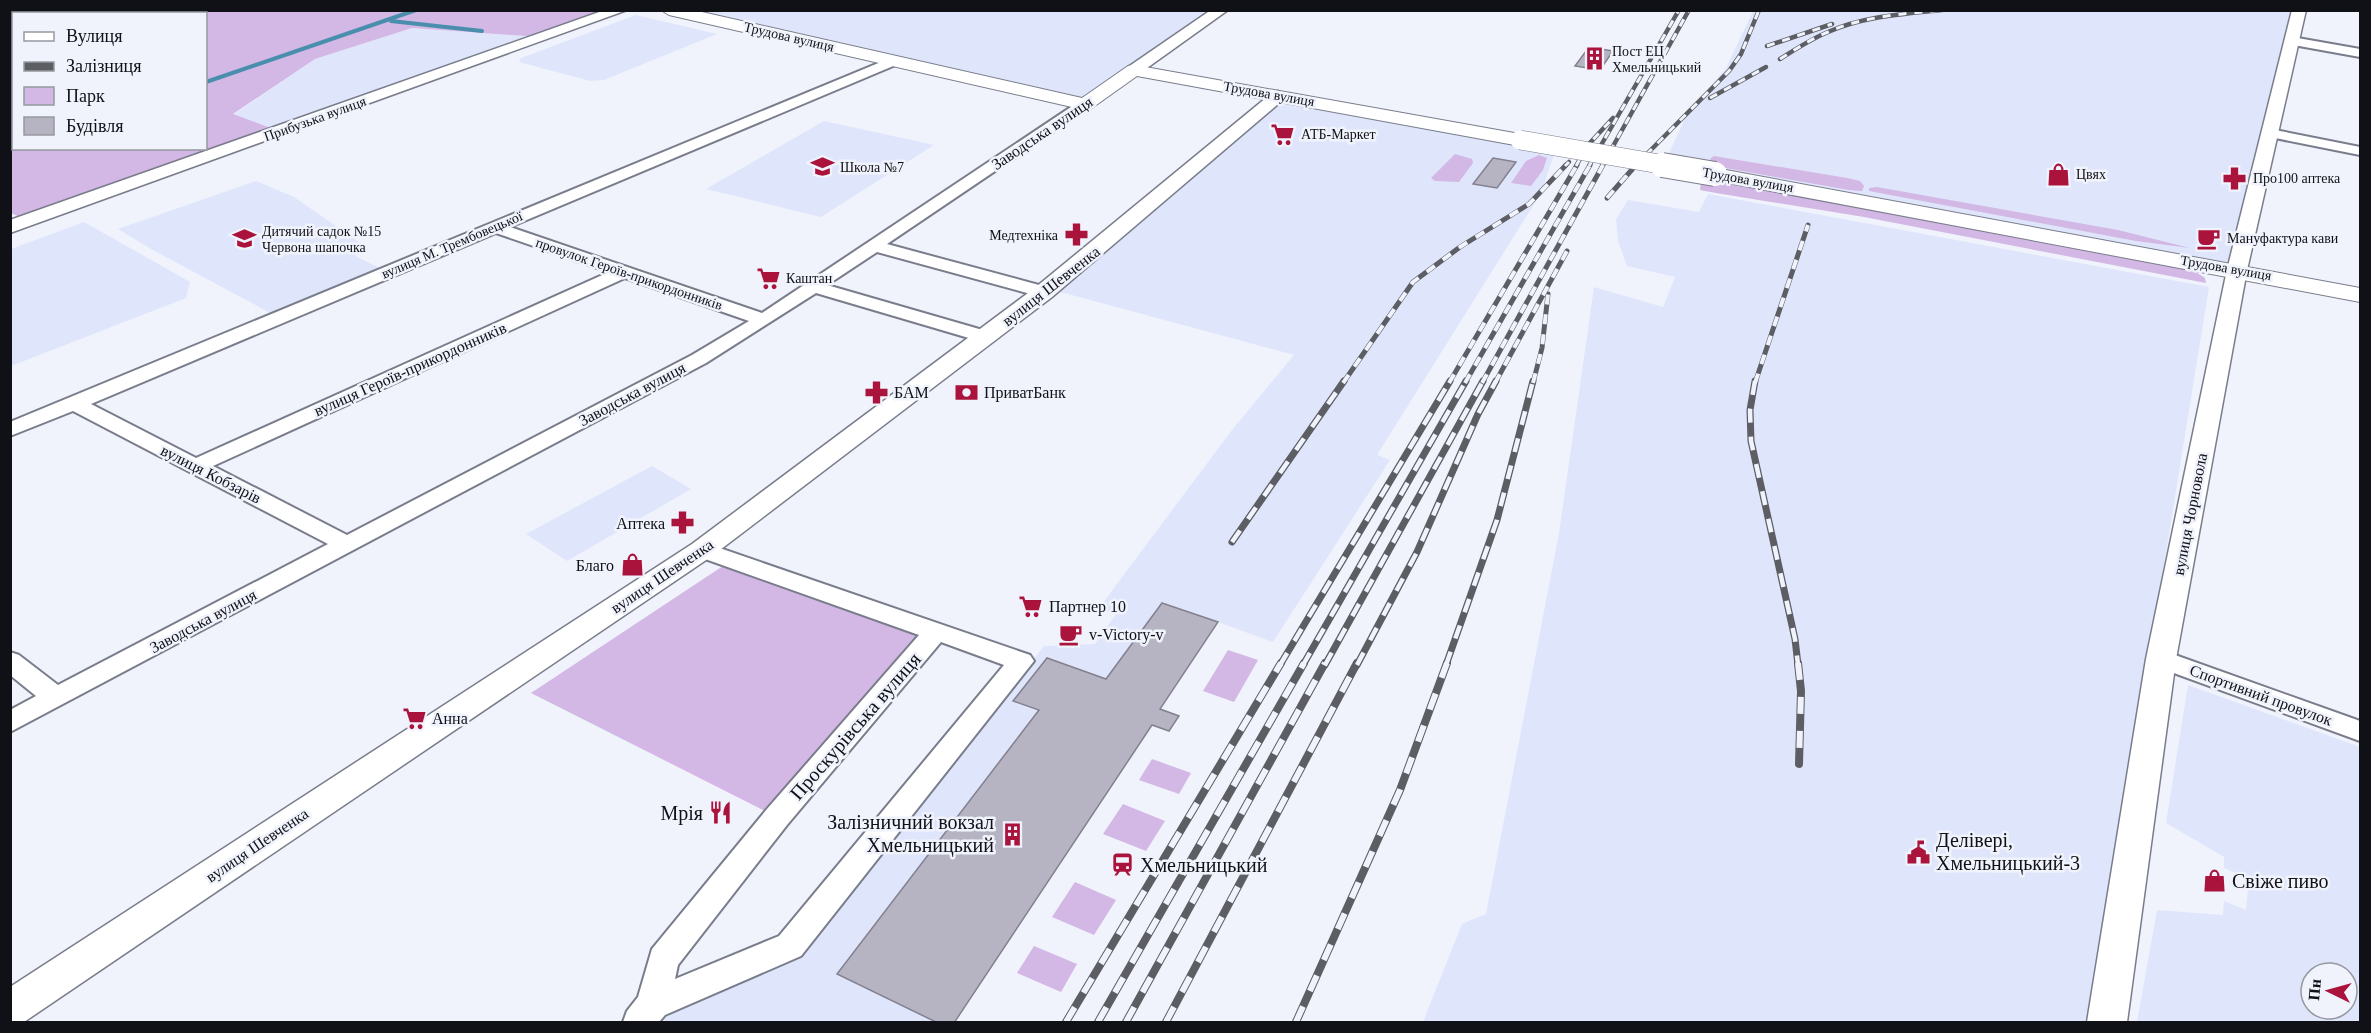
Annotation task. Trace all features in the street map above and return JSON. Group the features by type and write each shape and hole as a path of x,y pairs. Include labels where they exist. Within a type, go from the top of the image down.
{"main road":[{"name":"Трудова вулиця","path":"669,10 1085,104"},
{"name":"Трудова вулиця","path":"1134,70 1715,174 2361,294"},
{"name":"Заводська вулиця","path":"1085,104 1134,70"}],"street":[{"name":"Прибузька вулиця","path":"10,226 620,10"},
{"name":"Заводська вулиця","path":"1134,70 1221,10"},
{"name":"вулиця Чорновола","path":"2107,1023 2161,659 2237,270 2299,10"},
{"path":"2292,41 2361,53"},
{"name":"вулиця М. Трембовецької","path":"10,430 893,61"},
{"name":"вулиця Шевченка","path":"10,1009 702,550 986,337 1278,96"},
{"name":"Заводська вулиця","path":"10,722 699,359 764,320 1085,104"},
{"path":"2270,134 2361,151"},
{"name":"провулок Героїв-прикордонників","path":"495,227 764,320"},
{"path":"874,246 1044,291"},
{"name":"вулиця Героїв-прикордонників","path":"196,466 624,272"},
{"path":"813,287 986,337"},
{"name":"вулиця Кобзарів","path":"74,404 348,544"},
{"name":"Проскурівська вулиця","path":"646,1013 663,959 777,817 936,632 702,550"},
{"path":"646,1013 790,945 1021,661 936,632"},
{"name":"Спортивний провулок","path":"2161,659 2361,731"},
{"path":"10,661 56,698"}],"shaded area":[{"path":"713,10 1221,11 1085,104 697,17"},
{"path":"1753,11 2293,11 2230,266 1664,164 1686,116 1726,68"},
{"path":"636,15 717,34 604,80 590,81 519,62 521,58"},
{"path":"412,28 540,37 276,130 233,115 315,59"},
{"path":"1281,99 1556,149 1541,193 1377,455 1390,460 1273,642 1218,622 1160,709 1179,716 1169,731 1152,725 954,1022 653,1022 660,1012 797,953 1044,646 1095,644 1116,614 1099,608 1232,430 1294,355 1053,290"},
{"name":"Школа №7","path":"824,121 934,145 821,217 706,189"},
{"name":"Дитячий садок №15 Червона шапочка","path":"256,181 294,197 369,249 355,256 382,269 274,315 118,229"},
{"path":"1708,194 2209,287 2147,670 2095,1022 1423,1022 1462,924 1486,914 1559,533 1594,287 1663,307 1675,277 1627,266 1618,241 1616,219 1628,200 1699,212"},
{"path":"84,222 190,282 186,298 11,366 11,249"},
{"path":"652,466 691,489 567,561 526,534"},
{"path":"2188,685 2360,747 2360,1022 2137,1022 2157,910 2223,915 2224,901 2246,910 2249,879 2224,868 2224,857 2166,823"}],"green space":[{"path":"10,11 615,11 540,37 412,28 315,59 233,114 276,130 24,219 11,213"},
{"path":"1455,154 1472,159 1473,163 1459,182 1435,181 1431,178"},
{"path":"1539,155 1547,158 1543,170 1531,186 1511,183 1526,161"},
{"path":"1714,156 1847,178 1860,181 1864,186 1862,191 1849,190 1725,168 1713,164 1710,159"},
{"path":"1702,176 2191,269 2205,278 2206,283 1864,217 1700,190"},
{"path":"1877,187 2118,230 2190,248 2136,241 1869,191 1869,188"},
{"path":"729,562 936,631 777,817 531,693"},
{"path":"1228,650 1258,660 1234,702 1203,691"},
{"path":"1152,759 1191,773 1179,794 1139,780"},
{"path":"1123,804 1165,821 1146,851 1103,834"},
{"path":"1075,882 1116,900 1094,935 1052,917"},
{"path":"1034,946 1077,964 1061,992 1017,973"}],"building":[{"name":"Пост ЕЦ Хмельницький","path":"1589,47 1613,51 1600,70 1575,66"},
{"path":"1493,158 1516,162 1497,188 1473,184"},
{"name":"Залізничний вокзал Хмельницький","path":"1162,603 1218,622 1160,709 1179,716 1169,731 1152,725 954,1023 938,1023 837,974 1039,710 1013,701 1047,658 1106,679"}],"waterway":[{"path":"207,82 416,10"},
{"path":"391,21 482,31"}],"railway":[{"path":"1589,166 1679,10"},
{"path":"1602,166 1689,10"},
{"path":"1635,166 1729,71 1741,54 1759,10"},
{"path":"1780,59 1822,35 1856,22 1884,16 1942,10"},
{"path":"1767,46 1832,24"},
{"path":"1710,98 1766,67"},
{"path":"1576,166 1588,145 1613,118"},
{"path":"1566,165 1569,162"},
{"path":"1343,383 1413,282 1460,247 1529,204 1566,165"},
{"path":"1449,383 1577,165"},
{"path":"1465,383 1590,165"},
{"path":"1482,383 1603,165"},
{"path":"1607,198 1636,165"},
{"path":"1755,383 1808,225"},
{"path":"1495,383 1567,251"},
{"path":"1533,383 1542,348 1548,294"},
{"path":"1232,542 1344,381"},
{"path":"1280,665 1450,381"},
{"path":"1303,665 1466,381"},
{"path":"1325,665 1483,381"},
{"path":"1357,665 1417,552 1478,414 1496,381"},
{"path":"1446,665 1497,520 1533,381"},
{"path":"1755,381 1750,410 1751,441 1795,639 1798,665"},
{"path":"1066,1022 1281,663"},
{"path":"1098,1022 1304,663"},
{"path":"1126,1022 1325,663"},
{"path":"1166,1022 1357,663"},
{"path":"1296,1022 1400,790 1447,663"},
{"path":"1798,663 1801,691 1799,764"}],"place":[{"name":"Пост ЕЦ Хмельницький","path":"1594,59"},
{"name":"АТБ-Маркет","path":"1283,134"},
{"name":"Школа №7","path":"822,167"},
{"name":"Цвях","path":"2058,174"},
{"name":"Про100 аптека","path":"2235,178"},
{"name":"Медтехніка","path":"1076,235"},
{"name":"Мануфактура кави","path":"2209,238"},
{"name":"Дитячий садок №15 Червона шапочка","path":"244,239"},
{"name":"Каштан","path":"768,278"},
{"name":"БАМ","path":"876,392"},
{"name":"ПриватБанк","path":"966,392"},
{"name":"Аптека","path":"683,523"},
{"name":"Благо","path":"632,565"},
{"name":"Партнер 10","path":"1031,606"},
{"name":"v-Victory-v","path":"1071,634"},
{"name":"Анна","path":"414,718"},
{"name":"Мрія","path":"721,813"},
{"name":"Залізничний вокзал Хмельницький","path":"1012,834"},
{"name":"Делівері, Хмельницький-3","path":"1918,852"},
{"name":"Хмельницький","path":"1122,865"},
{"name":"Свіже пиво","path":"2214,881"}]}
